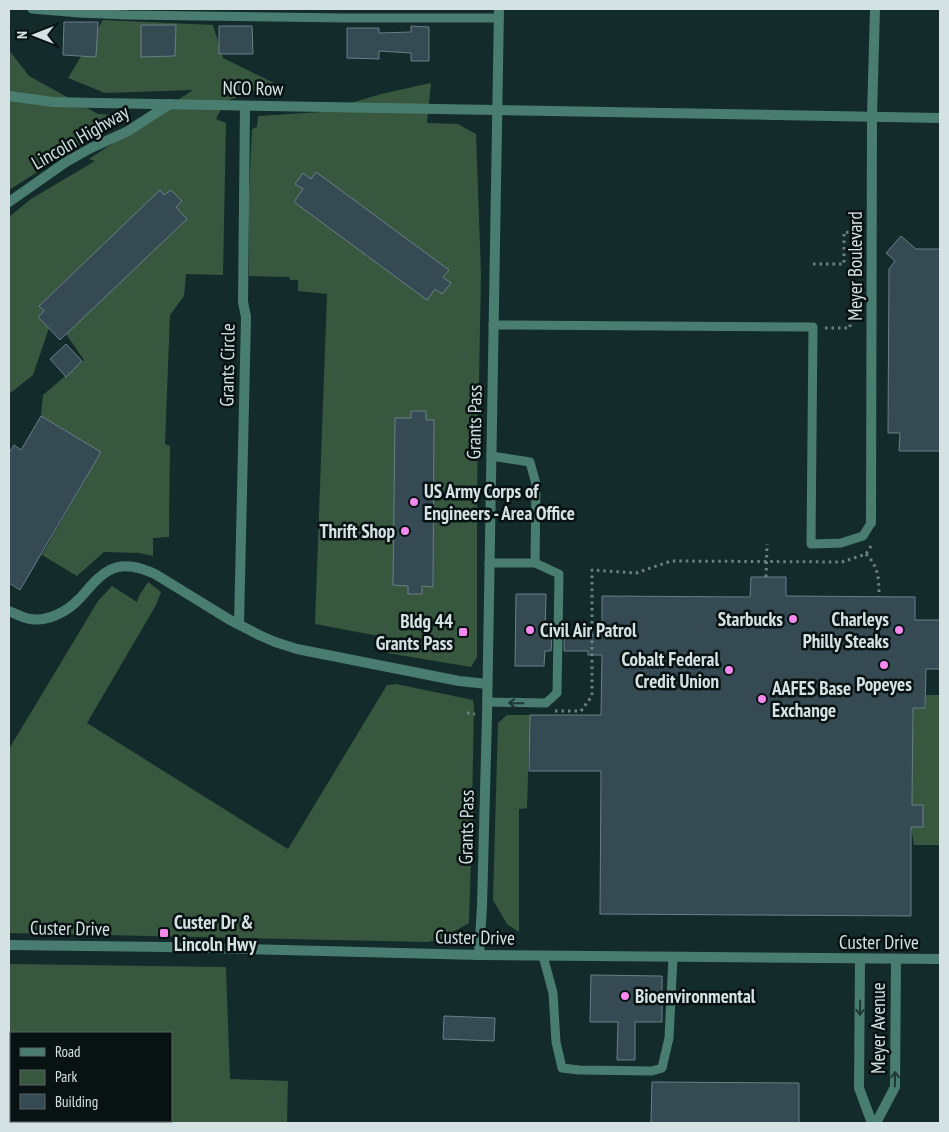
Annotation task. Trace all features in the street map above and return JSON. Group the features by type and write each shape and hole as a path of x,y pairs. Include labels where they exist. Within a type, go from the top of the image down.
{"street":[{"name":"Meyer Boulevard","path":"871,523 872,116 875,9"},
{"name":"Grants Pass","path":"479,955 482,906 487,684 499,13"},
{"name":"NCO Row","path":"9,96 53,102 940,118"},
{"name":"Lincoln Highway","path":"9,202 66,162 128,131 171,104"},
{"name":"Grants Circle","path":"239,624 246,317 243,302 245,106"},
{"path":"9,611 29,619 39,620 59,613 70,608 100,576 120,566 132,566 155,574 259,635 296,649 459,681 487,684"},
{"name":"Custer Drive","path":"9,945 543,956 940,959"},
{"name":"Meyer Avenue","path":"860,959 859,1088 874,1123"},
{"name":"Meyer Avenue","path":"874,1123 895,1087 896,959"}],"lane":[{"path":"32,9 128,15 346,18 499,13"},
{"path":"493,325 813,327 811,544 841,543 862,536 871,523"},
{"path":"491,456 530,462 536,484 535,563"},
{"path":"486,702 546,703 557,693 559,574 535,563 488,563"},
{"path":"543,956 553,993 556,1042 562,1068 652,1071 662,1068 669,1038 672,957"}],"path":[{"path":"813,264 844,264 844,232 855,233 856,251 872,252"},
{"path":"813,327 850,328 851,309 872,309"},
{"path":"766,577 767,544"},
{"path":"866,554 873,561 878,573 879,597"}],"green space":[{"path":"103,20 213,25 223,58 274,83 224,102 216,119 226,123 223,275 186,274 184,296 170,315 165,444 170,446 169,537 153,538 153,556 139,553 104,552 77,576 42,555 101,452 41,416 43,395 84,360 66,334 182,201 171,190 39,306 44,311 49,328 33,375 9,394 9,217 31,199 95,161 89,159 193,90 105,93 68,78"},
{"path":"9,50 29,76 98,114 114,115 117,121 9,190"},
{"path":"431,83 427,123 458,124 476,134 481,273 477,492 477,657 471,667 387,653 389,638 315,624 327,294 298,291 298,280 290,280 289,277 249,276 249,192 252,129 257,127 258,116 321,112 381,94"},
{"path":"148,582 161,592 156,605 87,723 288,849 387,685 396,684 473,700 472,805 474,805 469,923 440,940 427,942 9,933 9,749 98,601 112,586 137,602"},
{"path":"926,695 940,695 940,845 914,845 911,827 923,827 923,805 912,805 913,708 925,708"},
{"path":"507,715 530,715 527,808 519,809 519,932 507,924 493,900 498,723"},
{"path":"9,964 226,967 230,1079 288,1081 287,1123 9,1123"}],"building":[{"path":"64,22 98,22 96,57 63,55"},
{"path":"141,25 176,25 175,56 141,57"},
{"path":"219,26 252,26 253,54 219,54"},
{"path":"411,26 429,27 429,61 411,61 411,53 379,51 379,59 347,58 347,28 379,28 379,33 411,32"},
{"path":"316,172 449,270 443,277 451,283 442,294 435,289 427,300 294,202 303,189 295,184 303,173 311,179"},
{"path":"160,190 164,195 171,190 182,201 176,207 187,219 60,340 38,317 44,311 39,306"},
{"path":"901,236 916,249 940,249 940,451 899,451 900,433 888,433 889,269 895,261 886,253"},
{"path":"66,344 82,361 66,377 50,359"},
{"name":"US Army Corps of Engineers - Area Office","path":"411,411 426,411 426,420 434,420 433,587 422,586 422,594 408,594 408,586 393,585 395,418 411,418"},
{"path":"41,416 101,452 20,590 9,583 9,453 14,445 21,450"},
{"path":"751,577 786,577 786,596 915,597 915,620 940,620 940,669 926,669 925,708 913,708 912,805 923,805 923,827 911,827 911,916 600,914 601,771 529,771 530,715 601,715 602,655 588,655 588,651 564,651 564,635 588,635 588,629 602,629 602,596 750,597"},
{"name":"Civil Air Patrol","path":"516,594 546,594 545,635 552,635 551,651 545,651 544,666 515,666"},
{"path":"591,975 662,976 662,1022 635,1022 635,1060 617,1060 618,1022 590,1022"},
{"path":"444,1016 495,1018 494,1041 443,1039"},
{"path":"652,1082 799,1083 799,1123 651,1123"}],"place":[{"name":"US Army Corps of Engineers - Area Office","path":"414,502"},
{"name":"Thrift Shop","path":"405,531"},
{"name":"Starbucks","path":"793,619"},
{"name":"Civil Air Patrol","path":"530,630"},
{"name":"Charleys Philly Steaks","path":"899,630"},
{"name":"Bldg 44 Grants Pass","path":"463,632"},
{"name":"Popeyes","path":"884,665"},
{"name":"Cobalt Federal Credit Union","path":"729,670"},
{"name":"AAFES Base Exchange","path":"762,699"},
{"name":"Custer Dr & Lincoln Hwy","path":"164,933"},
{"name":"Bioenvironmental","path":"625,996"}]}
